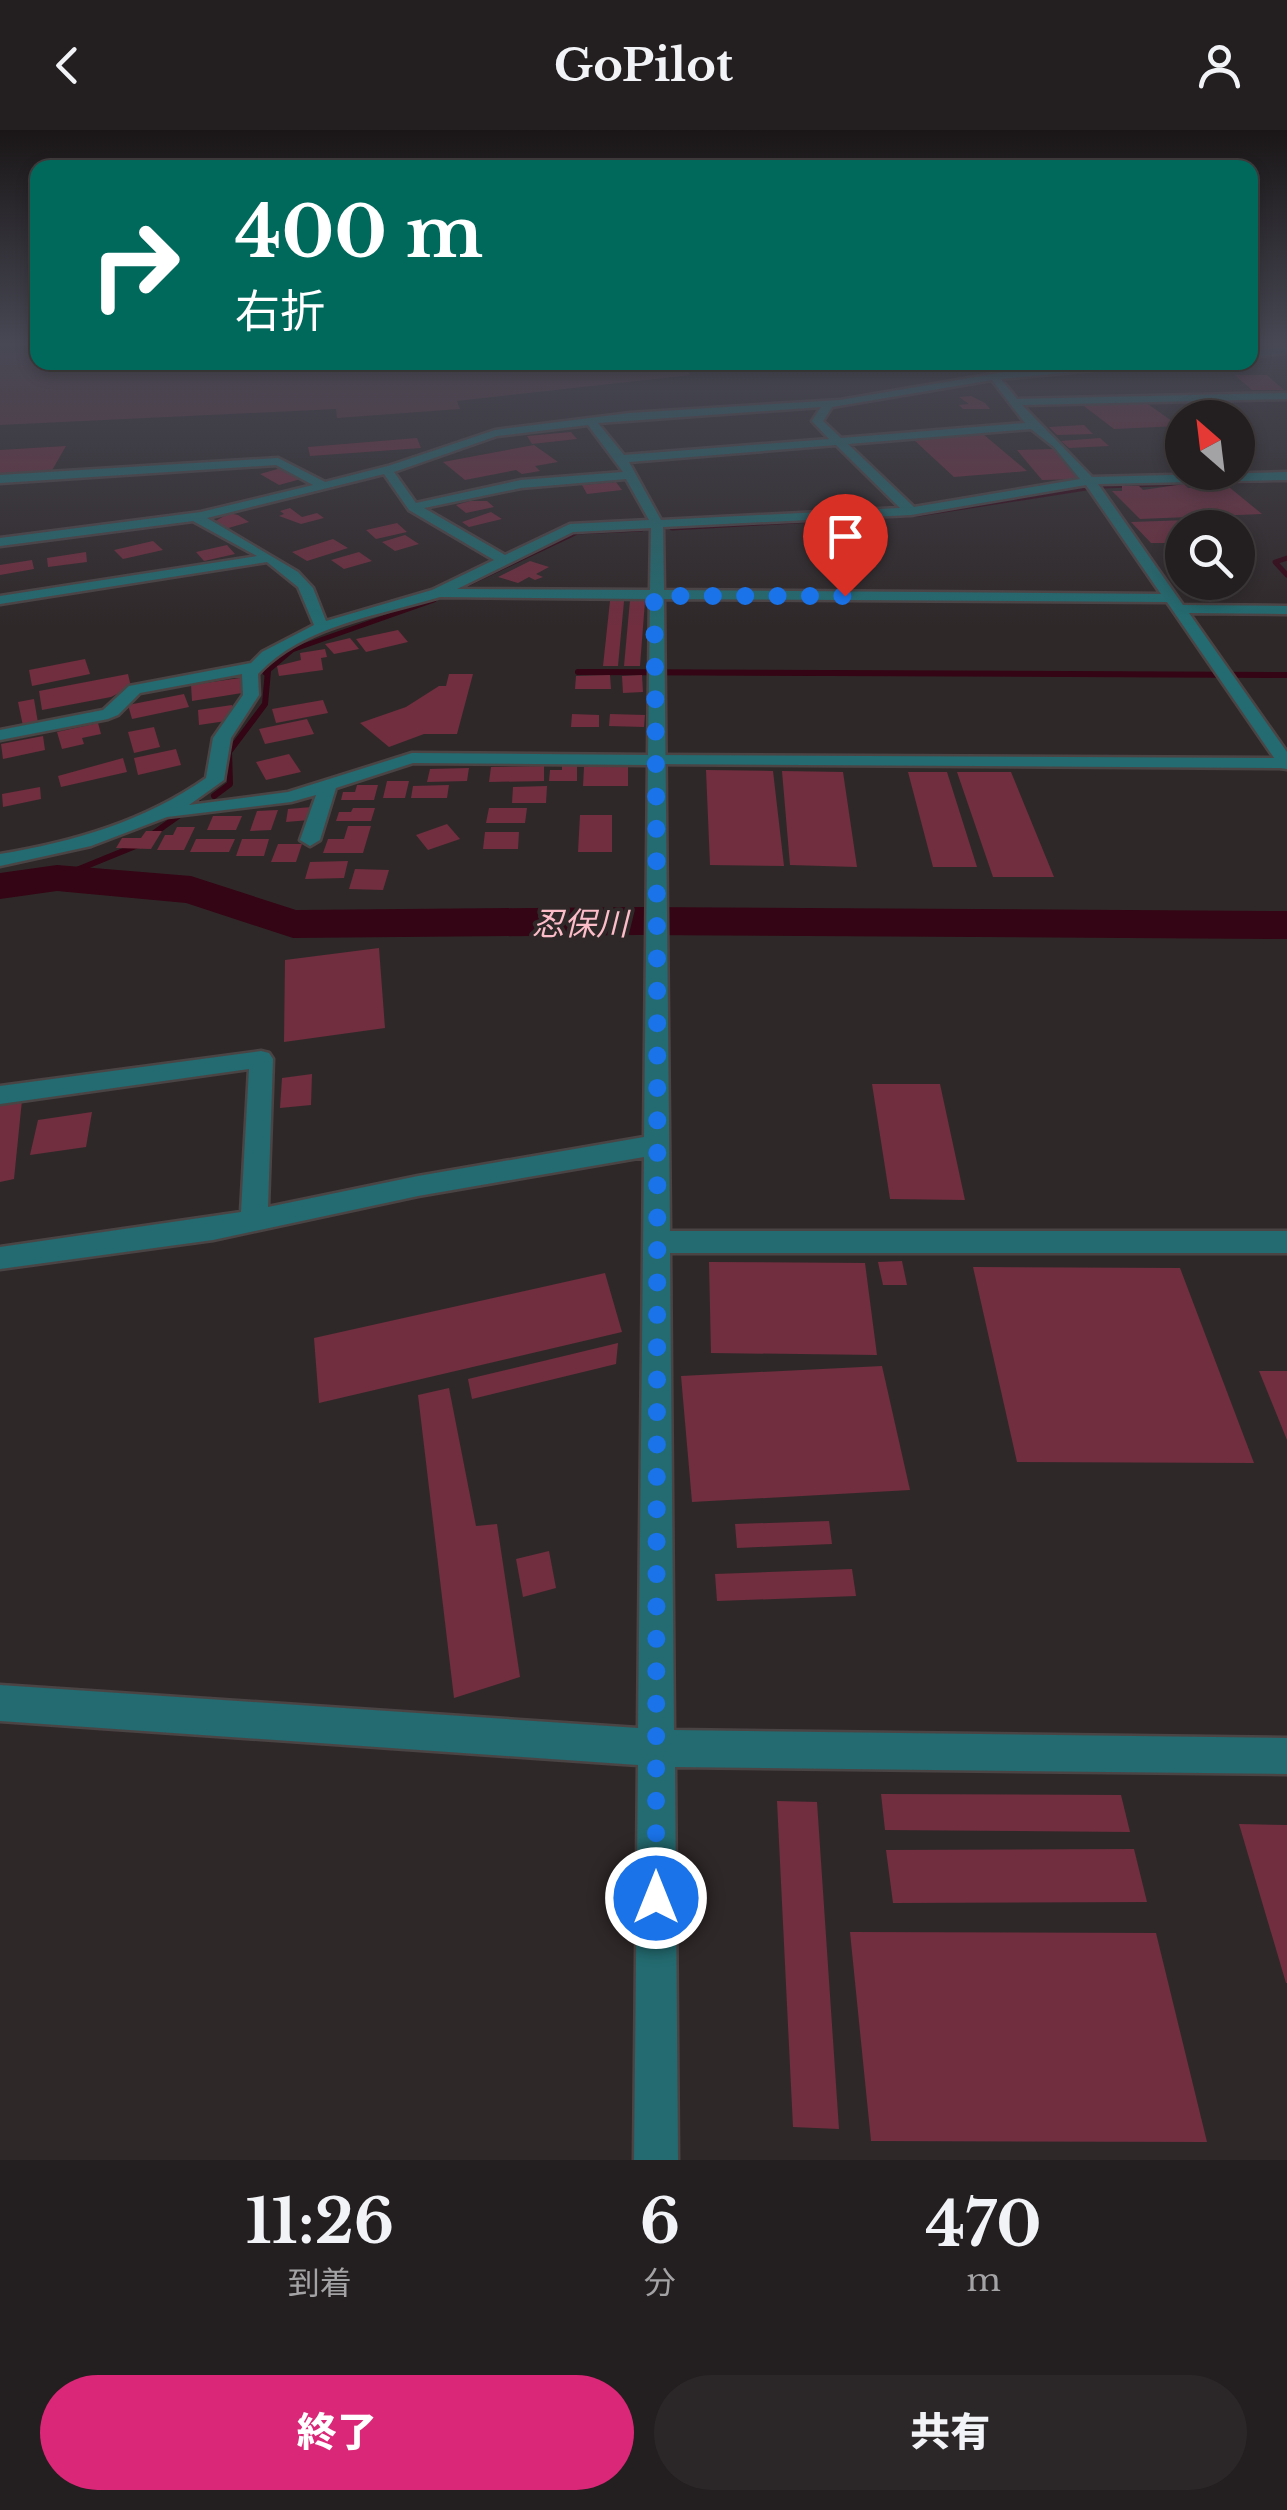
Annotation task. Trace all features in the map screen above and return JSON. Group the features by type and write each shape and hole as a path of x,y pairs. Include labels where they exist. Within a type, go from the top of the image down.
{"street":[{"path":"0,542 195,517 387,470 484,438"},
{"path":"604,438 621,459 657,523 654,596 660,896 655,1144 656,2160"},
{"path":"836,438 912,511"},
{"path":"621,459 901,438"},
{"path":"1048,438 1089,481 1287,763"},
{"path":"0,479 278,461 322,485"},
{"path":"387,470 413,508 502,559"},
{"path":"413,508 521,484 630,475"},
{"path":"0,860 85,840 198,794 215,780 222,738 251,694 250,672 266,655 322,627 437,593 570,528 912,511 1089,481 1287,476"},
{"path":"195,517 305,585 322,627"},
{"path":"0,600 267,558"},
{"path":"437,593 1176,604 1287,610"},
{"path":"0,735 114,712 122,695 134,689 255,667"},
{"path":"150,816 291,798 412,758 1287,763"},
{"path":"310,840 327,788"},
{"path":"0,1095 262,1059 254,1220"},
{"path":"0,1258 254,1220 655,1144"},
{"path":"655,1242 1287,1242"},
{"path":"0,1702 656,1748 1287,1756"}],"building":[{"path":"417,438 421,448 310,456 308,447"},
{"path":"528,438 577,439 532,444"},
{"path":"987,438 1027,471 954,477 914,440"},
{"path":"1100,438 1109,446 1069,448 1061,441"},
{"path":"534,445 558,462 535,466 540,471 522,474 516,470 465,480 443,462"},
{"path":"66,446 51,472 0,475 0,450"},
{"path":"1053,449 1081,479 1042,480 1017,450"},
{"path":"281,468 301,479 279,485 260,474"},
{"path":"616,482 622,490 587,494 582,485"},
{"path":"1122,486 1139,486 1143,490 1165,487 1165,490 1233,490 1262,514 1255,514 1255,510 1165,510 1165,518 1140,519 1112,491 1122,491"},
{"path":"487,501 494,507 466,513 456,505"},
{"path":"290,508 302,517 317,513 324,518 301,524 279,516 284,514 280,511"},
{"path":"491,512 502,519 469,527 462,522"},
{"path":"229,513 249,522 225,529 214,522"},
{"path":"1165,521 1165,543 1151,543 1131,522"},
{"path":"397,523 407,532 376,539 366,530"},
{"path":"405,535 419,544 395,551 382,542"},
{"path":"333,539 348,548 307,561 292,552"},
{"path":"153,541 163,550 123,559 114,550"},
{"path":"227,545 235,554 204,561 196,552"},
{"path":"86,552 87,562 48,567 47,558"},
{"path":"359,552 372,561 344,569 331,560"},
{"path":"32,560 34,569 0,575 0,565"},
{"path":"530,561 549,567 536,574 543,577 529,577 518,583 498,577"},
{"path":"630,600 645,601 640,666 624,666"},
{"path":"610,601 624,601 618,666 603,666"},
{"path":"398,630 408,642 366,652 356,639"},
{"path":"350,638 359,649 334,654 325,644"},
{"path":"325,649 327,657 321,658 323,670 279,676 277,666 301,660 300,653"},
{"path":"85,659 90,674 32,686 29,670"},
{"path":"128,674 131,687 111,697 42,710 39,691"},
{"path":"449,674 473,674 457,734 424,734 389,747 360,723 406,707 439,686 446,686"},
{"path":"610,675 611,689 575,689 576,676"},
{"path":"642,675 643,692 623,693 622,676"},
{"path":"240,678 242,693 192,701 191,685"},
{"path":"184,694 189,707 132,719 128,705"},
{"path":"34,699 38,723 23,726 18,702"},
{"path":"323,700 328,713 276,723 272,709"},
{"path":"232,705 233,720 199,725 198,710"},
{"path":"572,714 599,715 599,727 571,727"},
{"path":"610,714 645,715 644,727 609,726"},
{"path":"307,719 314,734 265,744 259,729"},
{"path":"98,723 101,734 82,738 84,744 62,749 57,732"},
{"path":"154,727 160,747 134,753 128,732"},
{"path":"43,736 45,750 3,759 1,744"},
{"path":"176,749 181,765 138,775 134,758"},
{"path":"289,754 301,772 266,780 256,762"},
{"path":"123,758 127,772 61,787 58,776"},
{"path":"544,766 544,781 489,782 491,767"},
{"path":"562,766 577,766 577,781 549,781 550,770 562,770"},
{"path":"584,767 628,767 628,786 583,786"},
{"path":"469,768 467,781 427,782 430,769"},
{"path":"706,770 773,771 784,866 710,865"},
{"path":"782,771 843,772 857,867 790,865"},
{"path":"908,772 947,772 977,867 933,867"},
{"path":"957,772 1011,772 1054,877 993,877"},
{"path":"387,781 409,781 405,798 383,798"},
{"path":"357,785 378,785 374,800 341,800 343,792 355,792"},
{"path":"449,785 447,798 411,798 413,786"},
{"path":"547,786 546,803 512,803 513,787"},
{"path":"40,787 41,799 3,807 2,794"},
{"path":"312,807 310,820 286,822 288,809"},
{"path":"353,808 375,808 371,821 336,821 339,812 351,812"},
{"path":"489,808 527,808 525,823 486,823"},
{"path":"278,810 271,830 250,831 257,811"},
{"path":"580,815 612,815 612,852 578,852"},
{"path":"213,816 242,816 236,830 207,830"},
{"path":"447,824 460,839 428,850 416,835"},
{"path":"348,826 371,826 363,853 323,853 328,839 344,839"},
{"path":"177,827 195,827 184,850 157,850 165,835 173,835"},
{"path":"146,831 162,831 151,849 116,848 122,838 141,838"},
{"path":"485,832 519,832 518,849 483,849"},
{"path":"196,839 235,839 229,852 190,852"},
{"path":"242,839 269,839 264,856 236,856"},
{"path":"278,844 302,844 296,862 271,862"},
{"path":"348,861 344,878 305,879 310,862"},
{"path":"355,869 389,870 383,890 349,889"},
{"path":"379,948 385,1028 284,1042 285,960"},
{"path":"312,1074 311,1105 280,1108 282,1078"},
{"path":"872,1084 940,1084 965,1200 890,1199"},
{"path":"22,1100 14,1179 0,1182 0,1105"},
{"path":"92,1112 86,1147 30,1155 38,1120"},
{"path":"902,1261 907,1285 883,1285 878,1262"},
{"path":"709,1262 865,1263 877,1355 711,1353"},
{"path":"973,1267 1180,1268 1254,1463 1017,1462"},
{"path":"605,1273 622,1332 319,1403 314,1338"},
{"path":"618,1343 616,1364 472,1399 468,1379"},
{"path":"882,1366 910,1490 692,1502 681,1376"},
{"path":"1259,1371 1287,1371 1287,1440"},
{"path":"449,1388 476,1526 497,1524 520,1677 454,1698 418,1395"},
{"path":"829,1521 832,1544 737,1548 735,1524"},
{"path":"549,1551 556,1588 523,1597 516,1559"},
{"path":"852,1569 856,1596 717,1601 715,1574"},
{"path":"881,1794 1121,1795 1130,1832 885,1830"},
{"path":"777,1801 817,1802 839,2129 793,2127"},
{"path":"1239,1824 1287,1825 1287,1983 1286,1983"},
{"path":"1134,1849 1147,1902 893,1903 886,1850"},
{"path":"850,1932 1156,1933 1207,2142 871,2141"}],"waterway":[{"path":"1093,487 1287,480"},
{"path":"1093,487 1105,485"},
{"path":"1089,487 1093,487"},
{"path":"672,528 919,514 1093,487"},
{"path":"461,587 577,532 642,529"},
{"path":"1287,558 1275,562 1287,575"},
{"path":"265,673 292,650 434,600"},
{"path":"214,796 230,784 229,752 265,704 268,671"},
{"path":"823,673 578,672 1287,675"},
{"path":"150,836 198,802"},
{"path":"57,878 138,845"},
{"name":"忍保川","path":"0,886 57,878 191,890 293,924 638,921 1287,925"}],"route":[{"path":"656,1898 655,1144 660,896 654,596 845,596"}]}
